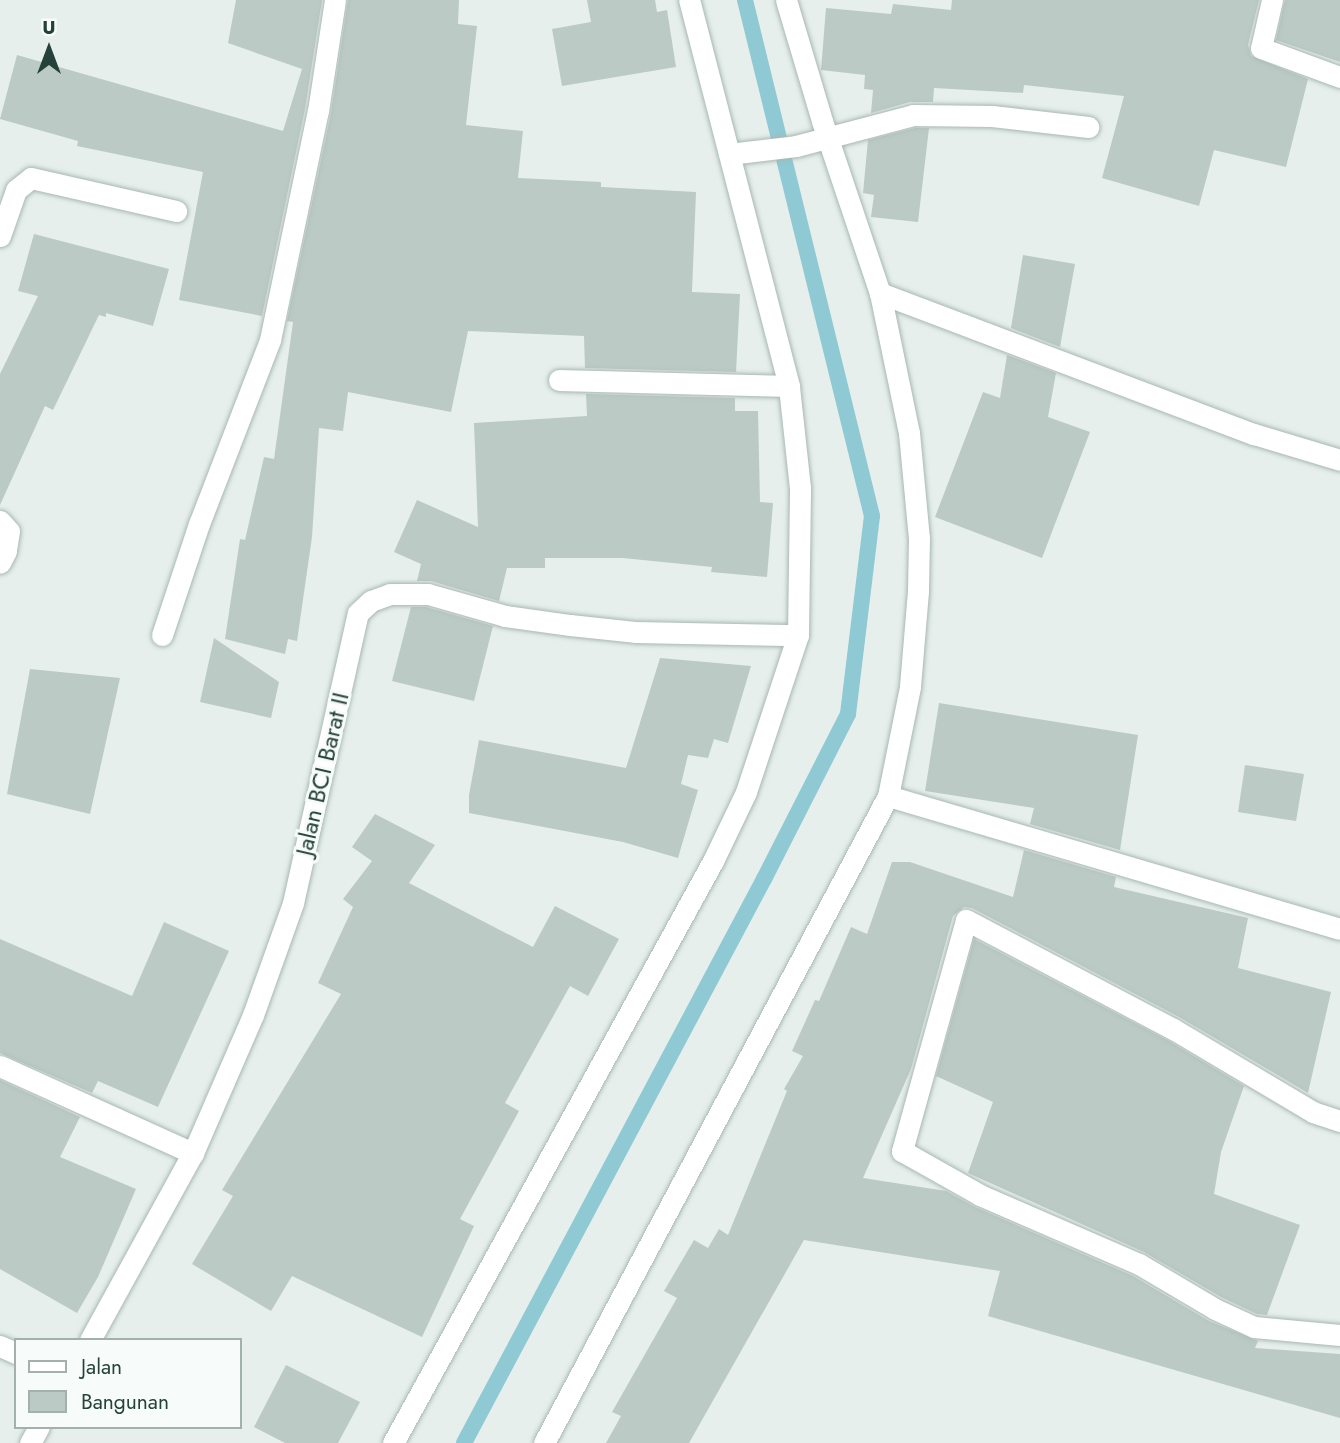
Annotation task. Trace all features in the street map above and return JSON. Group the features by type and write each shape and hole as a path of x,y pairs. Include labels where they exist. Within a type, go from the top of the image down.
{"street":[{"path":"162,635 199,524 270,340 318,111 335,0"},
{"path":"393,1443 713,861 746,792 798,635 800,488 789,386 689,0"},
{"path":"544,1443 888,796 910,687 919,538 909,433 880,293 830,138 822,121 786,0"},
{"path":"1272,0 1261,48 1340,77"},
{"path":"729,153 757,153 796,146 913,115 992,116 1088,127"},
{"path":"0,236 16,190 31,178 176,211"},
{"path":"880,293 1254,434 1340,460"},
{"path":"559,380 789,386"},
{"path":"0,521 9,531 0,563"},
{"name":"Jalan BCI Barat II","path":"91,1338 193,1153 253,1015 293,903 358,613 371,601 390,594 428,594 505,616 635,632 798,635"},
{"path":"888,796 1340,929"},
{"path":"1340,1121 1313,1112 1161,1022 966,920 902,1151 979,1195 1139,1264 1215,1310 1254,1327 1340,1335"},
{"path":"0,1066 193,1153"}],"building":[{"path":"236,0 322,0 305,109 262,316 179,300 203,172 77,146 78,141 0,119 17,55 283,131 302,69 228,43"},
{"path":"348,0 459,0 458,24 477,26 466,125 523,131 518,178 601,182 601,187 696,192 692,292 740,294 736,372 585,368 584,336 468,331 451,412 348,392 343,431 319,428 312,537 297,641 288,639 285,654 225,639 240,539 245,540 264,457 274,459 293,322 287,321 331,113"},
{"path":"587,0 655,0 657,12 667,10 676,67 562,86 552,29 591,22"},
{"path":"952,0 1259,0 1248,45 1251,56 1308,79 1286,167 1214,150 1199,206 1102,178 1124,96 1024,85 1023,93 934,88 933,102 910,102 871,113 873,90 864,89 865,75 821,70 826,8 891,14 893,4 951,10"},
{"path":"1285,0 1340,0 1340,62 1276,40"},
{"path":"915,128 929,128 918,222 871,217 874,195 863,193 868,140"},
{"path":"34,234 169,269 153,326 106,313 106,317 99,315 53,410 45,406 0,505 0,374 38,296 18,291"},
{"path":"1023,255 1075,264 1060,347 1011,328"},
{"path":"1007,355 1056,373 1048,417 1090,432 1042,558 935,517 983,392 1000,398"},
{"path":"586,394 735,398 735,411 758,411 760,502 773,503 767,577 711,572 712,567 623,558 545,558 545,568 507,568 499,601 431,581 417,581 421,564 394,552 417,500 478,527 474,423 587,416"},
{"path":"411,607 426,607 493,626 474,701 392,681"},
{"path":"214,638 279,682 271,718 200,702"},
{"path":"660,658 751,666 728,743 714,739 708,758 688,755 681,784 698,790 678,858 623,842 469,813 469,795 479,740 626,768"},
{"path":"30,669 120,678 90,814 7,794"},
{"path":"939,703 1138,735 1120,850 1030,824 1034,808 925,791"},
{"path":"1245,765 1304,774 1296,821 1238,812"},
{"path":"375,814 435,845 409,883 533,947 555,906 619,939 588,996 570,986 505,1103 519,1111 460,1219 474,1226 422,1337 292,1276 271,1311 192,1264 233,1196 222,1190 341,994 318,983 353,907 343,899 372,861 352,847"},
{"path":"1024,850 1116,877 1114,887 1248,918 1238,968 1331,992 1308,1093 1179,1017 972,908 964,907 953,916 911,1069 863,1178 946,1191 975,1207 1133,1276 1209,1321 1258,1341 1255,1348 1340,1354 1340,1418 988,1316 1000,1271 804,1240 689,1443 606,1443 621,1416 612,1412 677,1298 664,1291 694,1240 708,1248 719,1229 728,1235 787,1091 784,1089 803,1056 792,1051 815,1000 819,1001 851,927 867,934 892,862 910,862 1013,897"},
{"path":"164,922 229,951 158,1107 98,1081 92,1093 0,1053 0,939 132,996"},
{"path":"974,939 1167,1040 1244,1086 1221,1152 1214,1194 1300,1225 1267,1315 1257,1314 1221,1297 1144,1252 968,1173 993,1102 936,1076"},
{"path":"0,1080 80,1117 60,1157 136,1189 98,1277 77,1313 0,1269"},
{"path":"286,1365 360,1402 338,1443 285,1443 254,1427"}],"waterway":[{"path":"464,1443 764,879 848,714 872,516 745,0"}]}
